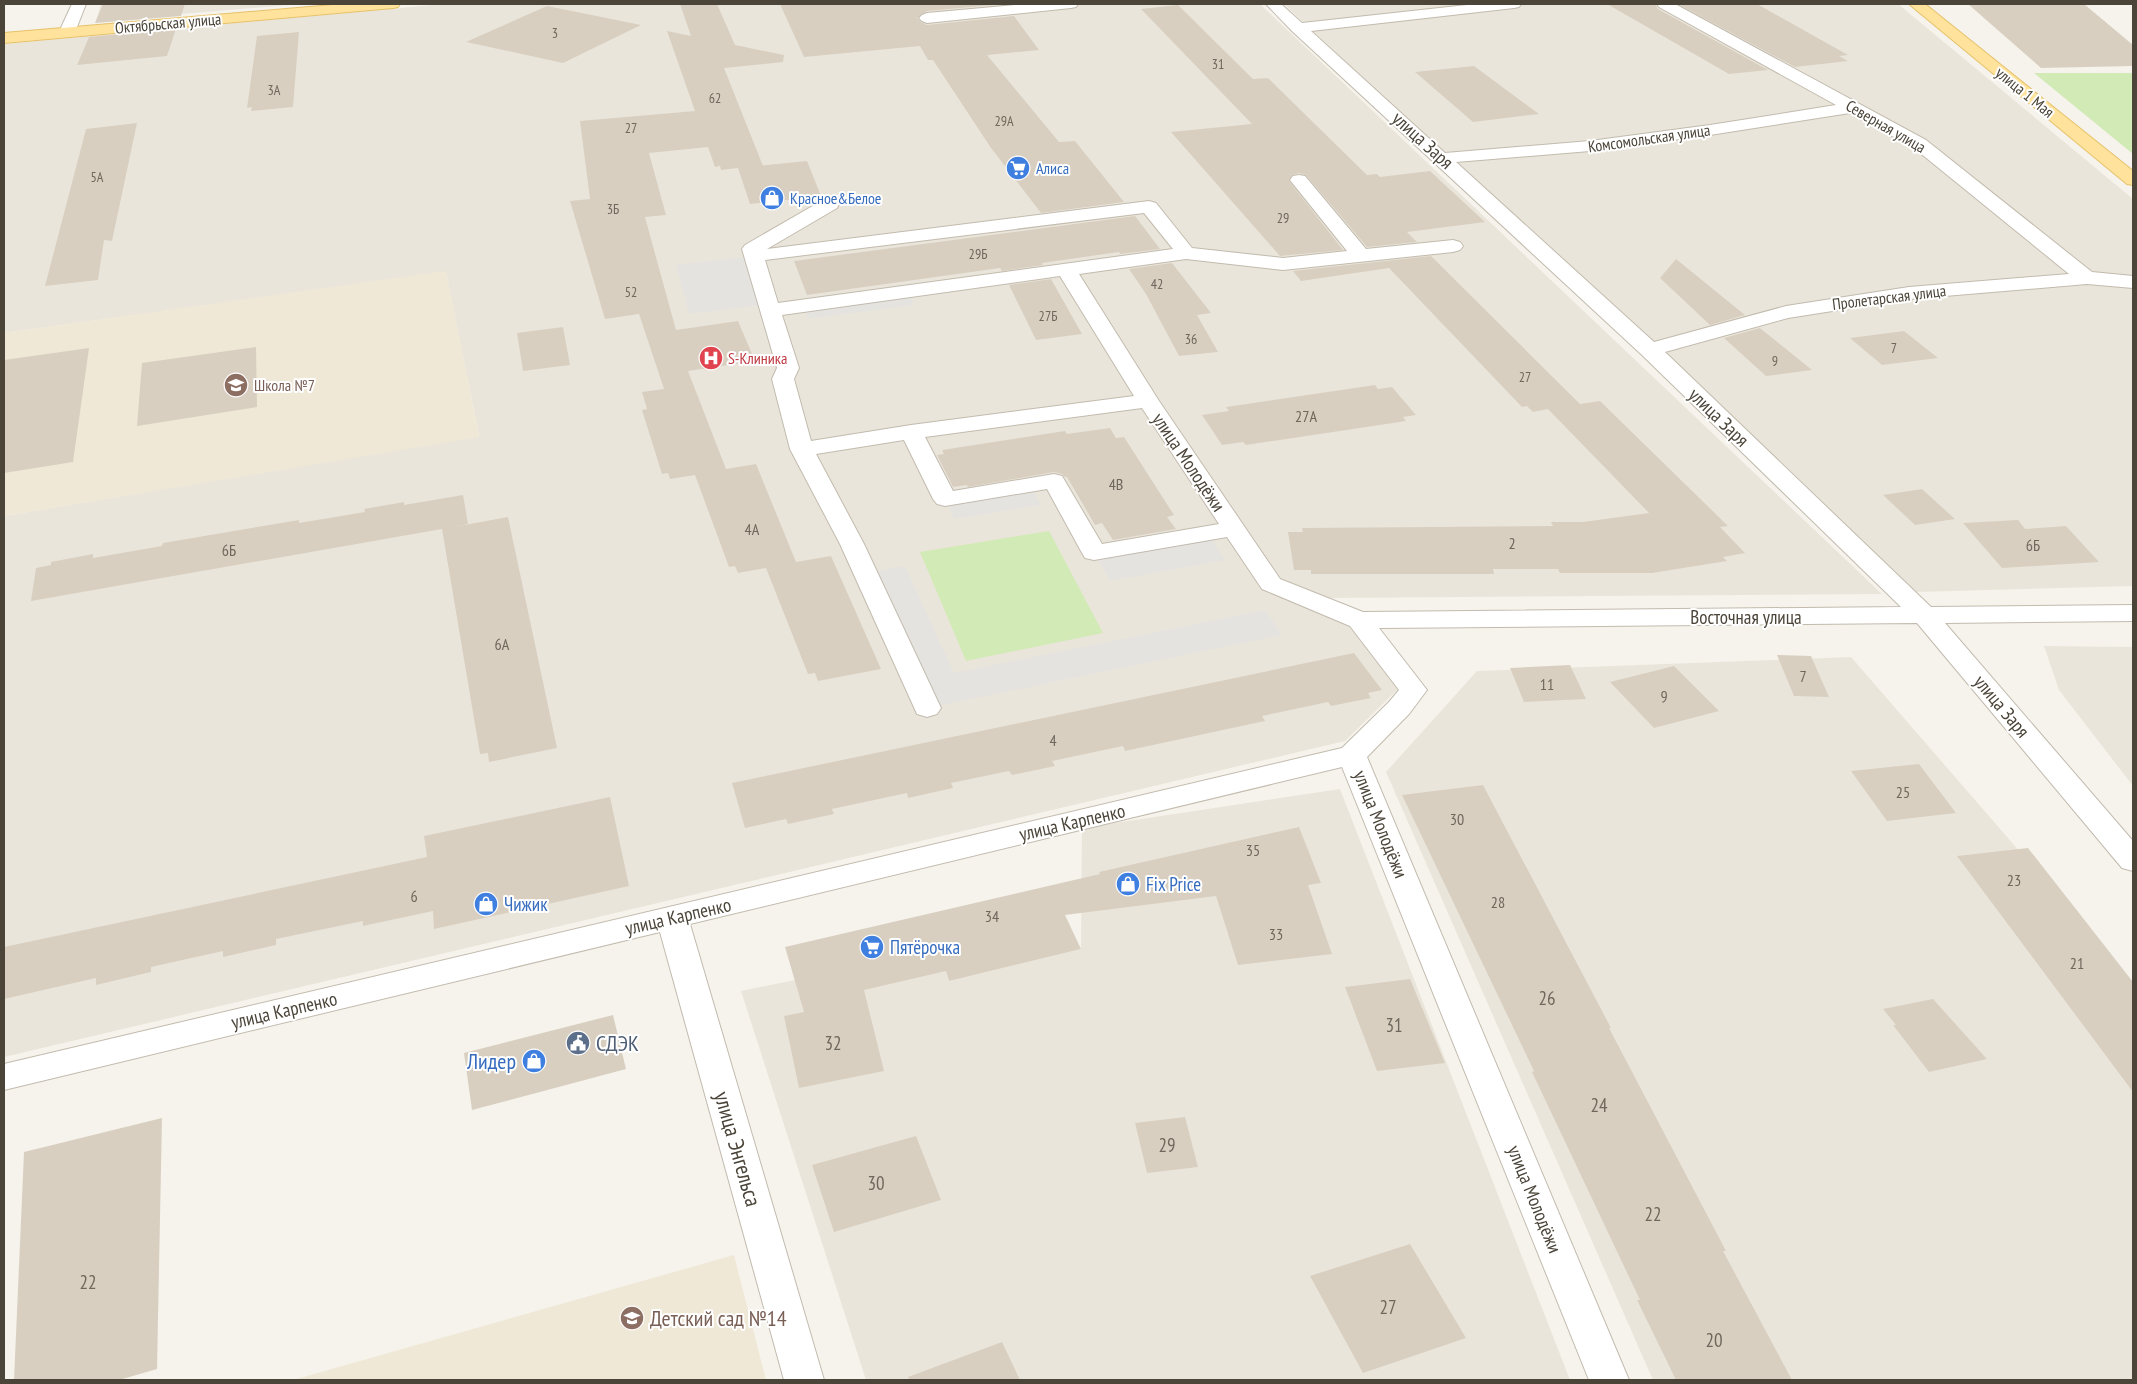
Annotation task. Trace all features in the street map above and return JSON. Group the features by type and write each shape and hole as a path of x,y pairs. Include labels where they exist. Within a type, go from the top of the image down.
{"main road":[{"name":"Октябрьская улица","path":"4,38 393,4"},
{"name":"улица 1 Мая","path":"1916,4 2133,180"}],"street":[{"path":"66,32 79,4"},
{"path":"927,18 1072,4"},
{"name":"улица Заря","path":"1273,4 1650,350 1925,616 2133,861"},
{"path":"1297,28 1514,4"},
{"name":"Северная улица","path":"1664,4 1920,144 2087,278"},
{"name":"Комсомольская улица","path":"1443,158 1590,146 1710,130 1854,107"},
{"path":"1299,180 1361,256"},
{"path":"830,204 752,248 788,368 783,379 802,449 852,544 927,708"},
{"path":"754,256 1149,207 1186,253"},
{"path":"771,310 1067,271 1186,253 1283,264 1453,246"},
{"name":"улица Молодёжи","path":"1067,271 1148,401 1271,584 1358,620 1413,690 1399,708 1352,755 1609,1380"},
{"name":"Пролетарская улица","path":"1650,350 1786,312 1909,293 2087,278 2133,282"},
{"path":"802,449 911,432 1148,401"},
{"path":"911,432 945,499 1054,481 1094,553 1234,529"},
{"name":"Восточная улица","path":"1358,620 2133,613"},
{"name":"улица Карпенко","path":"4,1077 1352,755"},
{"name":"улица Энгельса","path":"672,917 804,1380"}],"shaded area":[{"path":"101,4 301,4 96,21"},
{"path":"444,4 1260,4 1882,594 1329,598 1400,687 1345,741 4,1057 4,516 479,436 446,272 4,333 4,44"},
{"path":"1284,4 1898,4 2133,199 2133,586 1916,592"},
{"path":"754,256 769,304 689,314 676,265"},
{"name":"Школа №7","path":"446,271 479,437 4,516 4,333"},
{"path":"908,292 914,305 808,319 803,306"},
{"path":"1030,485 1041,505 954,519 945,499"},
{"path":"1207,533 1225,560 1110,581 1094,553"},
{"path":"905,566 954,673 1265,610 1282,635 927,708 866,573"},
{"path":"2044,646 2133,647 2133,786 2059,690"},
{"path":"1851,657 2133,982 2133,1380 1653,1380 1386,772 1477,671"},
{"path":"1340,789 1570,1380 866,1380 741,991 795,980 946,971 949,981 1081,949 1082,828"},
{"name":"Детский сад №14","path":"734,1255 766,1380 293,1380"}],"green space":[{"path":"2034,73 2133,73 2133,154"},
{"path":"1049,531 1103,633 966,661 920,552"}],"building":[{"path":"103,4 185,4 181,16 95,23"},
{"path":"680,4 717,4 735,45 784,55 783,62 724,68 763,165 807,161 821,196 750,204 738,168 721,170 720,166 715,167 708,147 649,153 666,215 645,217 676,330 738,321 755,361 688,371 726,469 756,464 796,562 831,556 881,669 818,681 815,673 808,674 766,568 738,573 735,566 729,567 695,475 670,479 668,473 662,474 642,410 647,409 642,392 664,389 639,314 605,319 570,201 590,199 580,121 695,111 667,31 691,36"},
{"path":"780,4 1005,4 927,11 917,18 927,25 1014,16 1039,50 987,55 1059,142 1075,141 1124,202 1041,213 991,148 933,60 928,60 920,46 804,57"},
{"path":"1607,4 1655,4 1658,9 1768,70 1729,74"},
{"path":"1678,4 1757,4 1848,55 1839,56 1848,61 1795,67"},
{"path":"1968,4 2084,4 2133,45 2133,66 2041,68"},
{"path":"1178,5 1253,79 1268,78 1367,175 1377,174 1380,177 1430,171 1485,222 1407,232 1417,242 1367,247 1306,175 1299,173 1292,175 1289,181 1343,250 1280,256 1171,132 1252,124 1141,9"},
{"path":"547,6 641,25 563,63 466,42"},
{"path":"176,29 167,56 77,65 89,37"},
{"path":"299,32 293,107 251,111 252,107 247,108 257,36"},
{"path":"1474,66 1539,114 1473,122 1415,72"},
{"path":"137,123 112,241 104,240 98,280 45,286 86,129"},
{"path":"1135,216 1160,249 1120,254 1119,252 1002,271 1000,268 807,295 794,261"},
{"path":"1431,256 1580,404 1600,401 1728,526 1720,527 1745,553 1723,557 1727,561 1652,573 1560,573 1558,569 1493,569 1494,574 1311,574 1311,570 1294,570 1288,532 1303,532 1302,528 1553,526 1551,522 1583,522 1649,513 1548,409 1533,412 1527,406 1522,407 1389,268 1301,281 1293,271"},
{"path":"1676,259 1745,315 1710,325 1660,278"},
{"path":"1172,263 1211,313 1197,315 1218,352 1179,356 1146,294 1129,269"},
{"path":"1051,279 1082,334 1036,340 1009,285"},
{"path":"563,327 570,365 523,371 517,333"},
{"path":"1760,328 1812,370 1766,376 1724,338"},
{"path":"1904,331 1938,358 1882,365 1850,338"},
{"path":"256,347 257,407 137,426 142,363"},
{"path":"89,348 73,462 4,473 4,360"},
{"path":"1375,385 1378,389 1392,387 1416,415 1403,417 1406,421 1246,445 1243,442 1222,445 1202,415 1229,411 1226,407"},
{"path":"1110,428 1116,438 1124,437 1174,515 1167,517 1176,529 1113,540 1102,523 1095,525 1067,477 1062,474 1054,472 968,487 967,485 953,487 937,455 944,454 942,450 1065,431 1067,434"},
{"path":"1922,489 1955,519 1915,525 1883,495"},
{"path":"463,495 468,524 448,528 508,517 557,748 489,762 488,753 480,754 442,529 31,601 36,568 51,565 51,562 93,554 93,558 162,546 163,543 299,520 299,523 365,512 364,509 404,502 404,505"},
{"path":"2018,520 2025,529 2066,526 2099,562 2002,568 1963,523"},
{"path":"1354,653 1382,690 1368,693 1371,698 1331,706 1328,702 1262,716 1265,721 1125,751 1123,746 1052,761 1055,766 1012,775 1009,771 951,783 953,788 908,798 907,793 832,809 834,814 788,824 786,819 745,828 732,783"},
{"path":"1777,655 1811,656 1829,697 1794,696"},
{"path":"1570,665 1586,699 1524,702 1510,668"},
{"path":"1674,666 1719,711 1654,728 1610,682"},
{"path":"1919,764 1956,813 1887,821 1851,771"},
{"path":"1483,785 1726,1251 1723,1251 1792,1380 1676,1380 1532,1072 1534,1071 1402,795"},
{"path":"610,797 629,886 434,929 433,911 363,926 363,921 276,939 276,945 223,957 223,951 151,967 151,972 96,985 96,978 4,999 4,947 427,857 424,836"},
{"path":"1299,827 1321,883 1308,885 1332,954 1238,965 1216,896 1065,915 1081,949 949,981 946,971 864,990 884,1071 799,1088 784,1016 804,1012 785,947 1100,874 1099,872"},
{"path":"2028,848 2133,982 2133,1092 1957,856"},
{"path":"1410,979 1445,1063 1377,1071 1345,987"},
{"path":"1933,999 1987,1059 1929,1072 1883,1009"},
{"path":"613,1015 626,1069 472,1110 464,1053"},
{"path":"1185,1117 1198,1167 1147,1173 1135,1123"},
{"path":"162,1118 157,1369 119,1380 14,1380 24,1152"},
{"path":"916,1136 941,1200 834,1232 812,1165"},
{"path":"1410,1244 1466,1338 1363,1373 1310,1276"},
{"path":"1002,1342 1020,1380 909,1380 908,1377"}],"place":[{"name":"Алиса","path":"1018,168"},
{"name":"Красное&Белое","path":"772,198"},
{"name":"S-Клиника","path":"711,358"},
{"name":"Школа №7","path":"236,385"},
{"name":"Fix Price","path":"1128,884"},
{"name":"Чижик","path":"486,904"},
{"name":"Пятёрочка","path":"872,947"},
{"name":"СДЭК","path":"578,1043"},
{"name":"Лидер","path":"534,1061"},
{"name":"Детский сад №14","path":"632,1318"}]}
